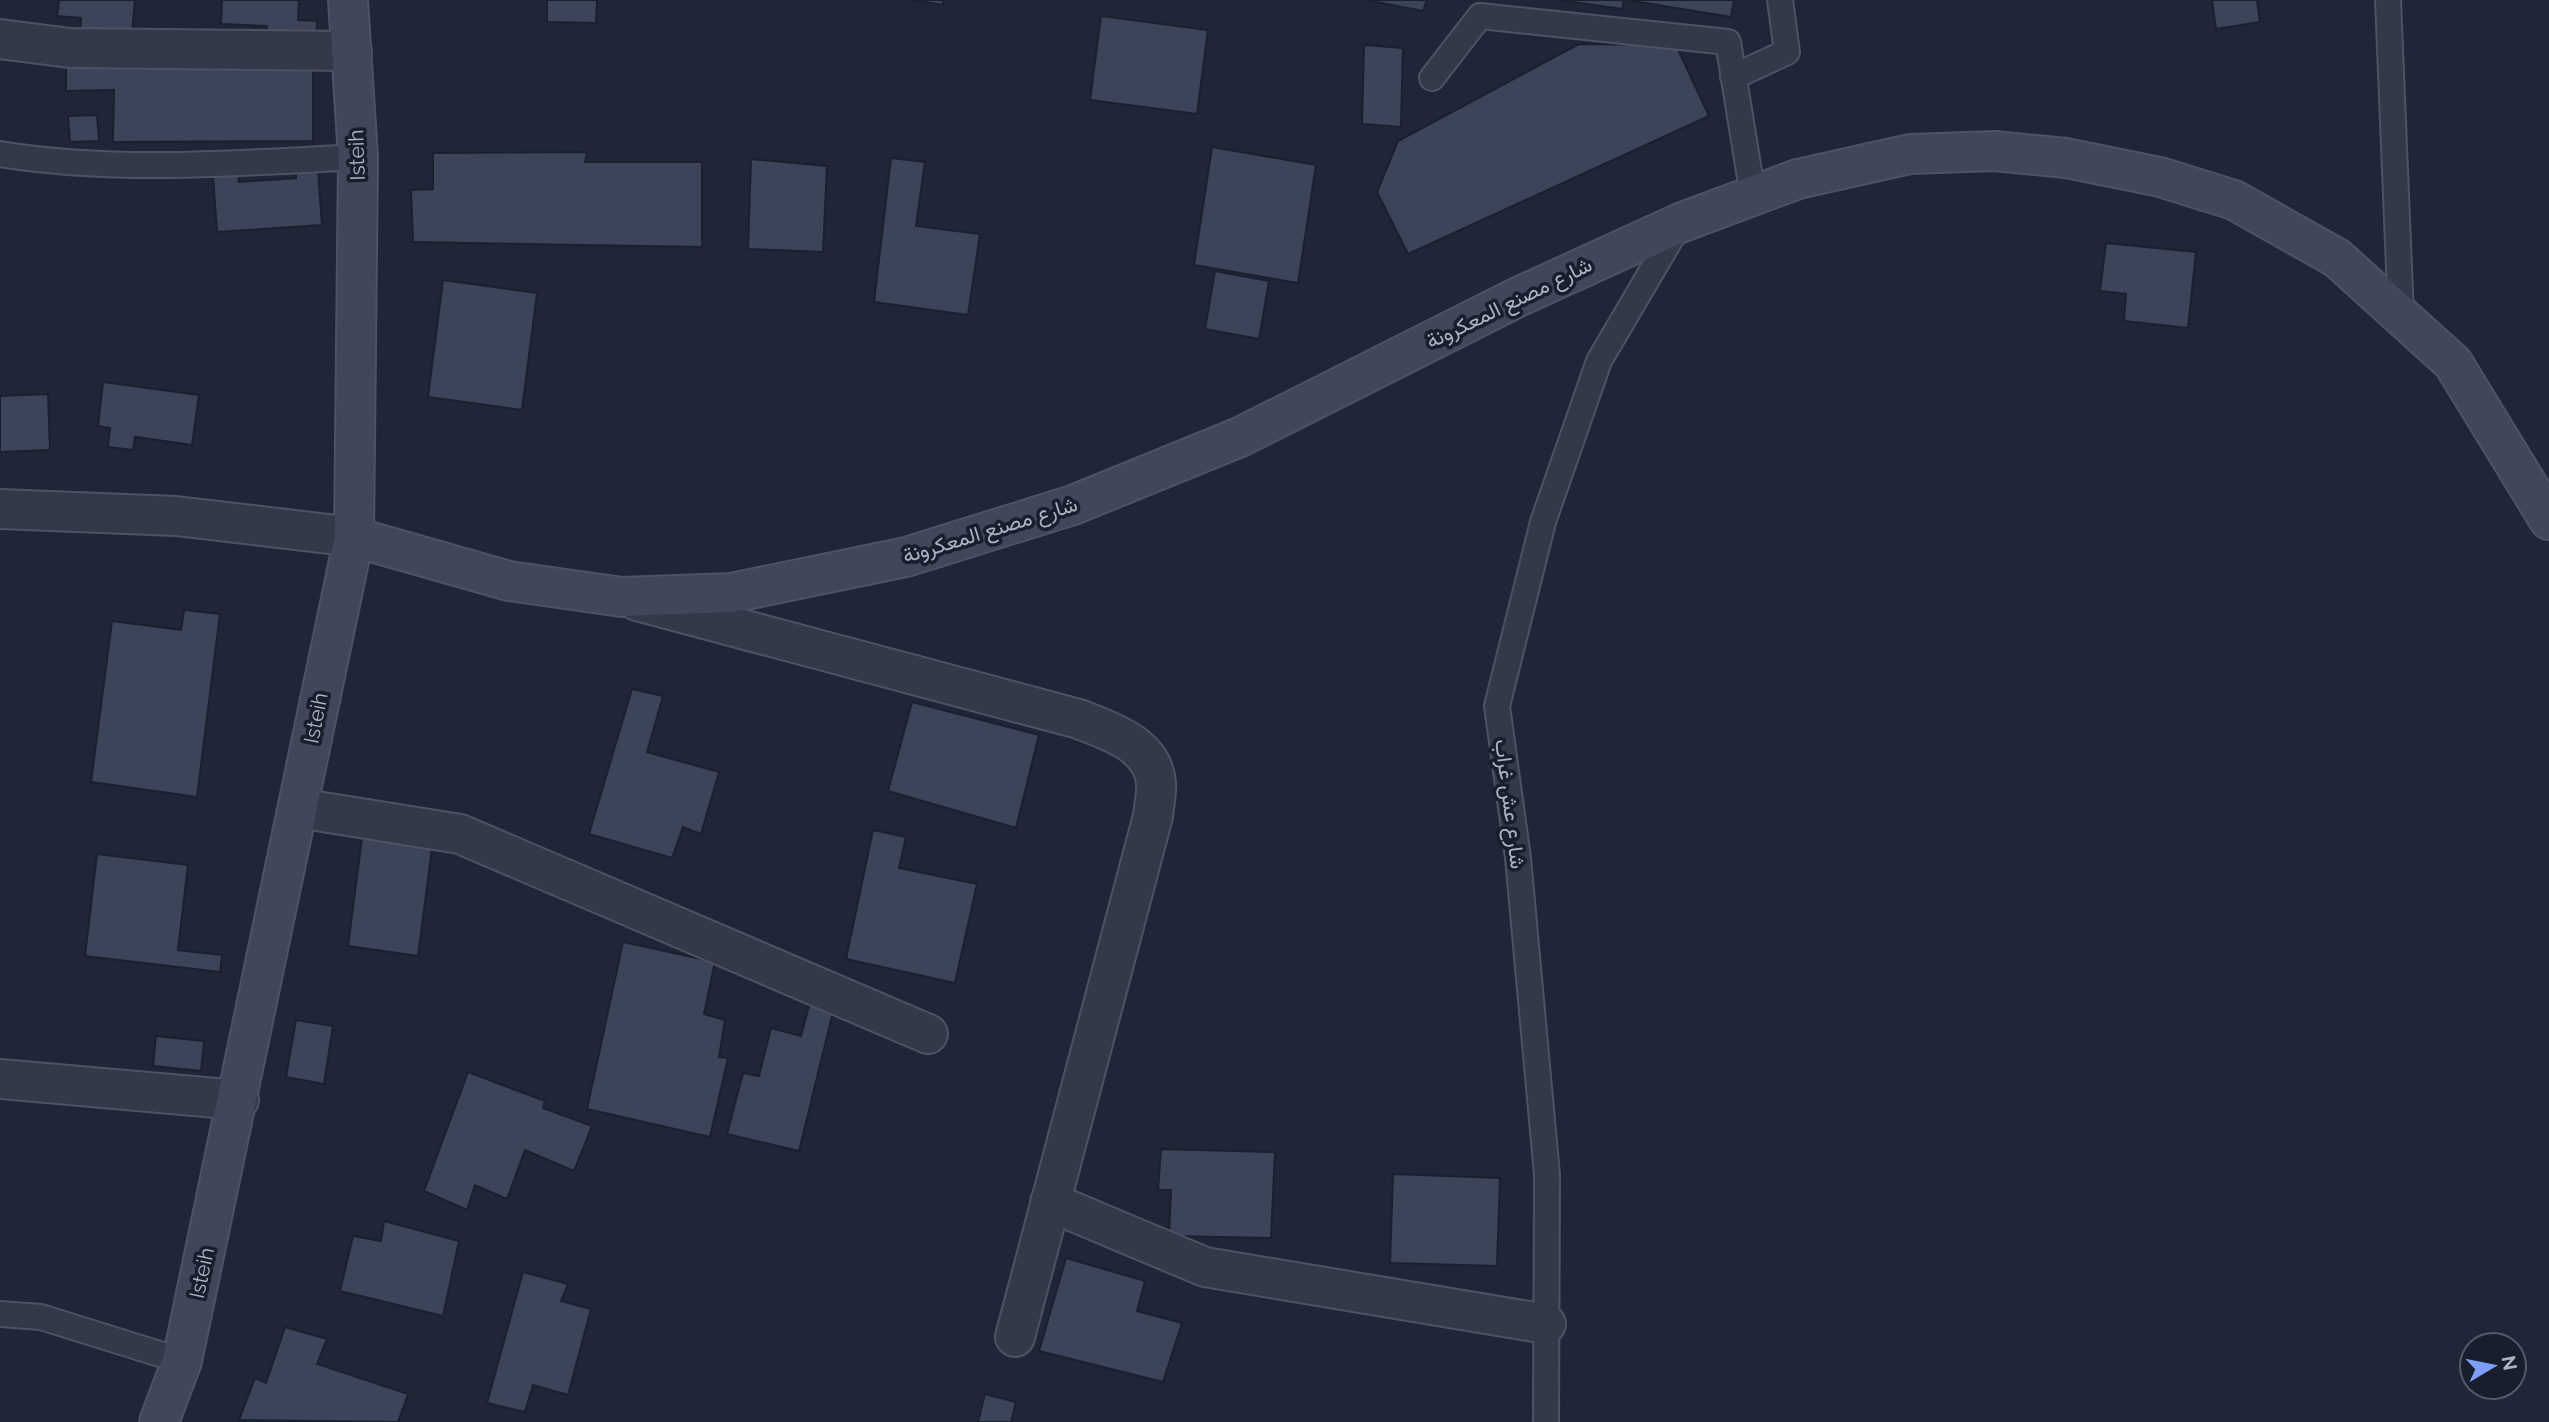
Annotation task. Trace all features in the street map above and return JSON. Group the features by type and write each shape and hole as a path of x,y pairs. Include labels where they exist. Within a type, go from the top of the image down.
{"street":[{"name":"Isteih","path":"159,1422 183,1361 354,537 358,157 348,0"},
{"path":"0,39 70,48 352,51"},
{"name":"شارع مصنع المعكرونة","path":"354,537 509,581 622,597 731,593 906,557 1073,505 1240,437 1516,298 1680,223 1798,179 1910,154 1994,151 2066,158 2160,177 2234,200 2337,258 2453,363 2549,520"},
{"path":"0,509 176,516 354,537"},
{"path":"622,597 1079,719 1119,735 1138,748 1152,764 1156,783 1153,816 1015,1337"},
{"path":"298,808 460,834 928,1034"},
{"path":"0,1079 239,1100"},
{"path":"1050,1202 1205,1267 1546,1324"}],"lane":[{"path":"1733,77 1787,52 1780,0"},
{"path":"2388,0 2401,316"},
{"path":"1432,78 1480,16 1728,42 1753,196"},
{"path":"0,154 45,162 217,164 358,157"},
{"name":"شارع عش غراب","path":"1546,1422 1547,1175 1518,858 1497,706 1543,522 1600,361 1680,223"},
{"path":"0,1314 41,1317 183,1361"}],"building":[{"path":"59,0 135,0 131,44 80,39 81,18 57,16"},
{"path":"222,0 299,0 298,20 317,21 316,48 266,46 267,26 221,24"},
{"path":"547,0 597,0 596,23 547,22"},
{"path":"912,0 943,0 943,5"},
{"path":"1366,0 1427,0 1423,11"},
{"path":"1559,0 1624,0 1622,9"},
{"path":"1627,0 1734,0 1731,17"},
{"path":"2212,0 2257,0 2260,22 2216,29"},
{"path":"1101,16 1208,30 1197,114 1090,100"},
{"path":"1579,44 1676,45 1709,116 1408,254 1377,192 1398,141"},
{"path":"1364,45 1403,48 1401,127 1362,124"},
{"path":"313,58 313,141 113,142 114,90 66,91 66,60"},
{"path":"97,115 99,141 70,142 68,116"},
{"path":"1212,147 1316,165 1298,283 1194,265"},
{"path":"587,152 585,162 702,162 702,247 413,242 411,190 433,189 433,153"},
{"path":"891,158 925,162 916,226 980,234 968,315 874,302"},
{"path":"751,159 827,166 823,252 748,249"},
{"path":"318,170 322,225 217,232 213,175 238,173 239,182 296,178 296,171"},
{"path":"2106,243 2196,252 2188,328 2124,321 2126,294 2100,291"},
{"path":"1215,271 1269,281 1259,339 1205,329"},
{"path":"443,280 537,293 522,410 428,397"},
{"path":"103,382 199,395 192,445 135,437 133,450 108,447 110,428 98,426"},
{"path":"48,394 50,450 0,452 0,396"},
{"path":"184,610 220,614 197,797 91,782 112,621 181,630"},
{"path":"632,689 663,696 647,752 719,772 701,834 683,827 672,858 589,834"},
{"path":"912,702 1039,735 1016,828 888,791"},
{"path":"873,830 906,837 899,868 977,884 955,983 846,959"},
{"path":"362,838 432,849 418,956 348,946"},
{"path":"97,854 188,865 178,950 222,955 220,972 85,956"},
{"path":"623,942 715,962 704,1014 725,1020 719,1057 728,1058 710,1137 587,1109"},
{"path":"811,998 835,1004 799,1151 727,1134 743,1073 759,1076 771,1028 801,1036"},
{"path":"296,1020 333,1026 324,1084 286,1077"},
{"path":"156,1036 204,1041 201,1071 153,1066"},
{"path":"468,1072 545,1101 543,1108 592,1126 574,1171 525,1150 507,1199 475,1185 467,1210 424,1191"},
{"path":"1161,1149 1275,1152 1271,1238 1169,1236 1171,1190 1158,1190"},
{"path":"1393,1174 1500,1178 1497,1266 1390,1263"},
{"path":"384,1221 459,1241 443,1316 340,1291 353,1236 381,1241"},
{"path":"1066,1258 1145,1281 1137,1311 1182,1323 1163,1382 1039,1351"},
{"path":"523,1272 568,1284 561,1301 591,1309 568,1395 533,1385 525,1412 487,1403"},
{"path":"285,1327 327,1339 317,1364 408,1394 398,1422 239,1420 255,1378 266,1383"},
{"path":"985,1394 1016,1402 1011,1422 978,1422"}]}
